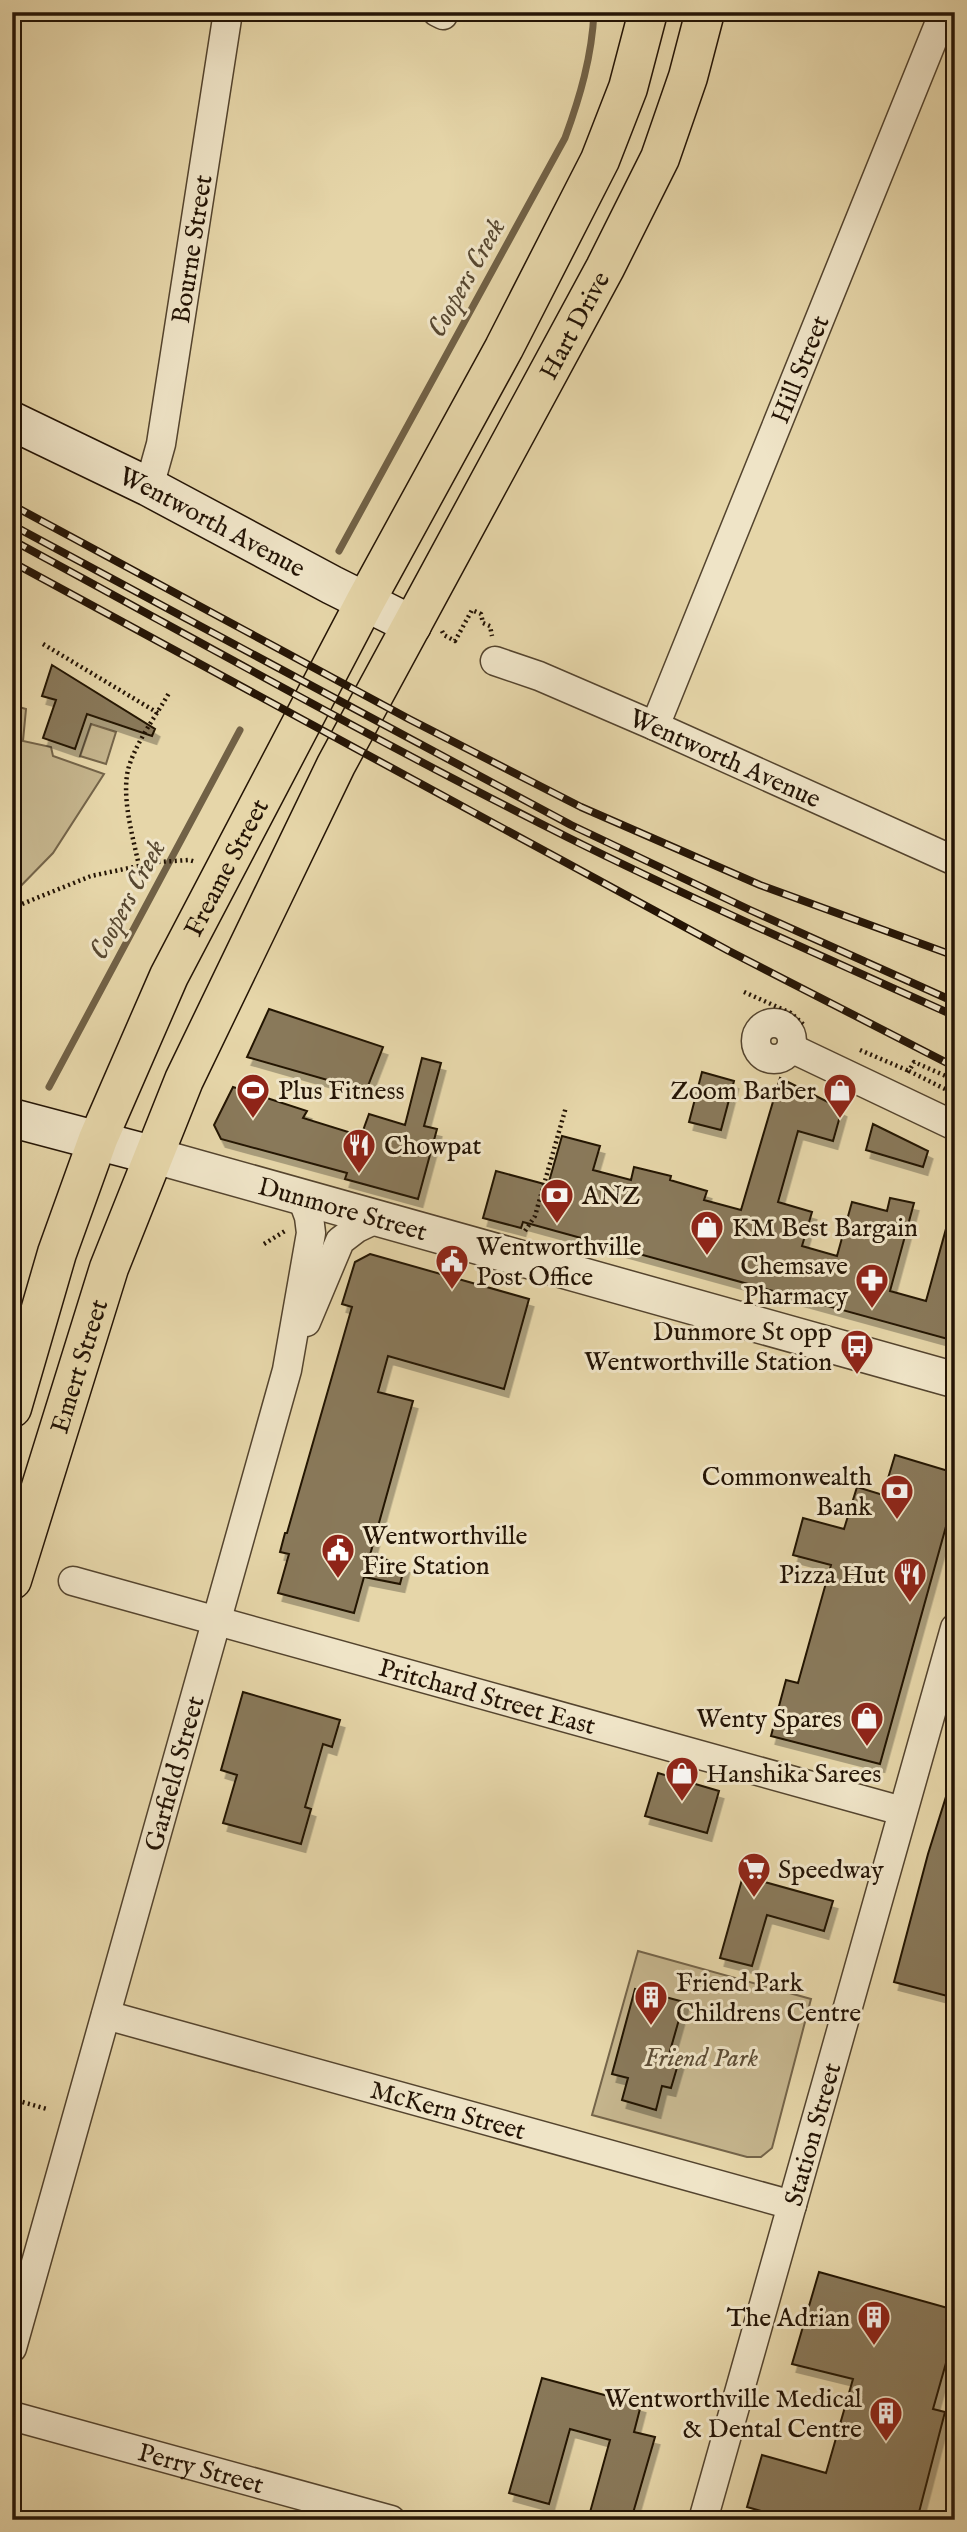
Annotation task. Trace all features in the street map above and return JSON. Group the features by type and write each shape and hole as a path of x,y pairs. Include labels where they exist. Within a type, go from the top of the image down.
{"highway":[{"name":"Hart Drive","path":"365,602 504,348 600,160 628,89 648,12"},
{"name":"Hart Drive","path":"426,626 660,158 688,77 705,12"},
{"name":"Freame Street","path":"99,1139 169,976 365,602"},
{"name":"Freame Street","path":"152,1155 184,1080 336,765 426,626"},
{"name":"Emert Street","path":"12,1408 57,1253 99,1139"},
{"name":"Emert Street","path":"12,1580 109,1268 152,1155"}],"main road":[{"name":"Wentworth Avenue","path":"12,421 149,487 365,602 426,626"},
{"name":"Dunmore Street","path":"12,1118 152,1155"}],"street":[{"name":"Bourne Street","path":"149,487 161,444 228,12"},
{"name":"Hill Street","path":"655,726 944,12"},
{"name":"Wentworth Avenue","path":"495,661 539,676 655,726 955,861"},
{"path":"799,1038 955,1126"},
{"name":"Dunmore Street","path":"152,1155 955,1380"},
{"name":"Garfield Street","path":"12,2348 287,1370 311,1233 302,1198"},
{"path":"287,1370 340,1241 377,1218"},
{"name":"Pritchard Street East","path":"72,1581 902,1811"},
{"name":"Station Street","path":"703,2520 955,1628"},
{"name":"McKern Street","path":"106,2015 792,2205"},
{"name":"Perry Street","path":"12,2416 391,2520"}],"path":[{"path":"426,626 455,641 472,610 481,614 483,623 490,626 495,661"},
{"path":"43,644 158,713"},
{"path":"139,866 126,797 127,773 169,692"},
{"path":"12,908 91,876 158,862 189,860"},
{"path":"946,908 955,911"},
{"path":"744,992 792,1013 799,1038"},
{"path":"853,1047 955,1094"},
{"path":"909,1071 914,1062 955,1080"},
{"path":"525,1231 535,1216 566,1107"},
{"path":"264,1244 286,1230"},
{"path":"12,2099 47,2109"}],"green space":[{"path":"12,705 26,709 23,741 51,747 53,756 104,774 53,853 12,895"},
{"path":"91,724 116,732 106,764 80,756"},
{"name":"Friend Park","path":"638,1951 811,1999 772,2148 761,2157 747,2157 592,2115"}],"building":[{"path":"52,665 155,729 152,736 87,714 75,749 43,738 56,700 42,696"},
{"path":"269,1009 383,1047 366,1091 247,1057"},
{"path":"422,1058 441,1063 424,1126 437,1129 418,1199 345,1179 347,1173 221,1139 214,1125 233,1087 307,1111 303,1118 361,1136 369,1114 405,1125"},
{"path":"702,1072 734,1081 721,1130 689,1122"},
{"path":"780,1078 842,1109 833,1141 798,1131 778,1202 812,1212 802,1246 837,1256 852,1202 887,1211 890,1198 914,1203 890,1291 926,1301 949,1218 955,1219 955,1341 523,1222 521,1228 483,1218 496,1171 548,1185 562,1136 600,1146 593,1170 631,1180 634,1167 671,1176 670,1180 707,1191 704,1200 741,1210"},
{"path":"873,1124 928,1151 923,1167 866,1150"},
{"path":"370,1254 529,1299 504,1389 388,1356 378,1392 413,1401 370,1555 405,1565 400,1584 364,1577 354,1613 278,1593 289,1554 280,1552 352,1307 342,1304 355,1262"},
{"path":"895,1455 955,1473 955,1494 880,1764 771,1736 786,1680 798,1683 831,1565 793,1555 803,1518 844,1529 857,1487 883,1495"},
{"path":"243,1692 340,1720 332,1747 323,1744 305,1807 311,1809 301,1844 223,1823 237,1775 221,1770"},
{"name":"Hanshika Sarees","path":"658,1773 719,1791 707,1833 645,1816"},
{"path":"950,1784 955,1785 955,1998 894,1982 928,1854"},
{"path":"743,1876 833,1901 824,1931 767,1915 752,1966 720,1958"},
{"name":"Friend Park Childrens Centre","path":"635,1989 684,2002 670,2051 681,2054 671,2088 662,2086 656,2110 622,2100 628,2078 612,2074"},
{"path":"819,2272 955,2310 955,2331 933,2409 945,2412 917,2520 793,2520 747,2507 762,2455 826,2473 853,2379 792,2364"},
{"path":"542,2378 641,2405 634,2432 655,2437 631,2520 604,2520 589,2516 610,2440 570,2429 549,2504 509,2493"}],"waterway":[{"name":"Coopers Creek","path":"339,551 565,138 584,76 594,12"},
{"name":"Coopers Creek","path":"49,1087 240,730"}],"railway":[{"path":"12,505 409,719 581,807 760,885 955,956"},
{"path":"12,525 571,825 750,910 955,1002"},
{"path":"12,540 359,729 569,838 713,907 955,1016"},
{"path":"12,562 729,951 955,1067"}],"place":[{"name":"Plus Fitness","path":"253,1120"},
{"name":"Zoom Barber","path":"840,1120"},
{"name":"Chowpat","path":"359,1175"},
{"name":"ANZ","path":"557,1225"},
{"name":"KM Best Bargain","path":"707,1257"},
{"name":"Wentworthville Post Office","path":"452,1291"},
{"name":"Chemsave Pharmacy","path":"872,1310"},
{"name":"Dunmore St opp Wentworthville Station","path":"857,1376"},
{"name":"Commonwealth Bank","path":"897,1521"},
{"name":"Wentworthville Fire Station","path":"338,1580"},
{"name":"Pizza Hut","path":"910,1604"},
{"name":"Wenty Spares","path":"867,1748"},
{"name":"Hanshika Sarees","path":"682,1803"},
{"name":"Speedway","path":"754,1899"},
{"name":"Friend Park Childrens Centre","path":"651,2027"},
{"name":"The Adrian","path":"874,2347"},
{"name":"Wentworthville Medical & Dental Centre","path":"886,2443"}]}
